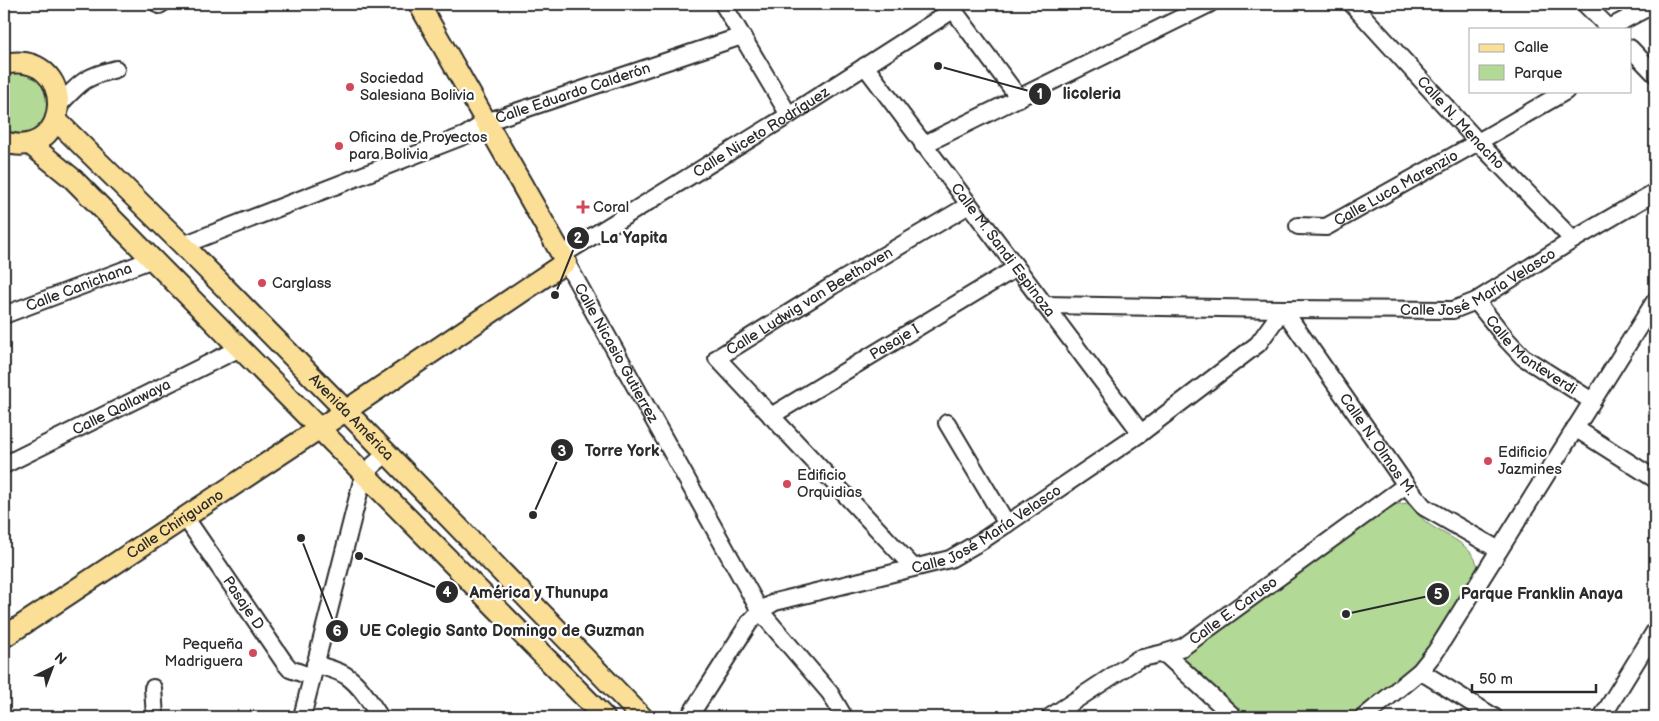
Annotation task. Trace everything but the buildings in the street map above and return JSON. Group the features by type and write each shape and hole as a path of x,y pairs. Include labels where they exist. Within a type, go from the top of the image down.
{"main road":[{"name":"Calle Nicasio Gutierrez","path":"419,4 564,258"},
{"path":"4,64 18,62 31,64 42,70 52,80 57,92 57,113 45,135 30,144 17,145 4,142"},
{"name":"Avenida América","path":"57,113 182,245 346,410 386,454 642,717"},
{"name":"Avenida América","path":"30,144 73,179 604,717"},
{"name":"Calle Niceto Rodríguez","path":"346,410 564,258"},
{"name":"Calle Chiriguano","path":"4,637 346,410"}],"street":[{"path":"723,4 789,114"},
{"path":"923,145 1209,4"},
{"name":"Calle N. Menacho","path":"1352,4 1478,142 1574,240"},
{"path":"1585,4 1610,28 1655,4"},
{"path":"952,5 1019,98"},
{"name":"Calle Niceto Rodríguez","path":"564,258 866,66 944,15 952,5"},
{"name":"Calle Eduardo Calderón","path":"182,245 466,135 486,122 742,36"},
{"path":"1632,52 1655,74"},
{"name":"Calle M. Sandi Espinoza","path":"866,66 923,145 1141,433"},
{"path":"57,113 81,82 96,74 116,69"},
{"name":"Calle Luca Marenzio","path":"1298,226 1326,227 1564,92"},
{"name":"Calle José María Velasco","path":"1044,305 1453,310 1476,301 1655,192"},
{"name":"Calle Ludwig van Beethoven","path":"913,567 717,358 832,286 968,205"},
{"name":"Calle Nicasio Gutierrez","path":"564,258 760,610 830,693 844,717"},
{"name":"Calle Canichana","path":"4,315 153,259"},
{"name":"Pasaje I","path":"771,416 1016,268"},
{"name":"Calle Monteverdi","path":"1476,301 1523,357 1592,401"},
{"path":"1364,717 1420,671 1436,651 1655,301"},
{"name":"Calle José María Velasco","path":"689,717 749,623 760,610 775,602 950,559 1007,524 1141,433 1258,344 1283,309"},
{"name":"Calle N. Olmos M.","path":"1283,309 1406,485 1424,507 1499,550"},
{"name":"Calle Qallawaya","path":"4,465 240,348"},
{"path":"947,423 1007,524"},
{"path":"1574,428 1655,479"},
{"path":"302,717 364,474 386,454"},
{"name":"Calle E. Caruso","path":"1050,717 1138,659 1182,647 1406,485"},
{"name":"Pasaje D","path":"185,517 290,669 337,671 349,678 362,691 380,717"},
{"path":"1602,717 1655,630"},
{"path":"1164,653 1234,717"},
{"path":"1420,671 1494,717"},
{"path":"153,688 155,717"}],"green space":[{"path":"4,72 36,75 48,90 50,96 49,109 43,122 33,132 21,135 4,132"},
{"path":"1407,503 1427,523 1464,546 1475,559 1478,567 1430,646 1402,681 1359,717 1245,717 1187,664 1185,655 1192,649 1392,506"}],"place":[{"name":"licoleria","path":"938,66"},
{"name":"Sociedad Salesiana Bolivia","path":"350,87"},
{"name":"Oficina de Proyectos para Bolivia","path":"339,146"},
{"name":"Coral","path":"583,207"},
{"name":"Carglass","path":"262,283"},
{"name":"La Yapita","path":"555,295"},
{"name":"Edificio Jazmines","path":"1488,461"},
{"name":"Edificio Orquidias","path":"787,484"},
{"name":"Torre York","path":"533,515"},
{"name":"UE Colegio Santo Domingo de Guzman","path":"301,538"},
{"name":"América y Thunupa","path":"359,556"},
{"name":"Parque Franklin Anaya","path":"1346,614"},
{"name":"Pequeña Madriguera","path":"253,653"}]}
